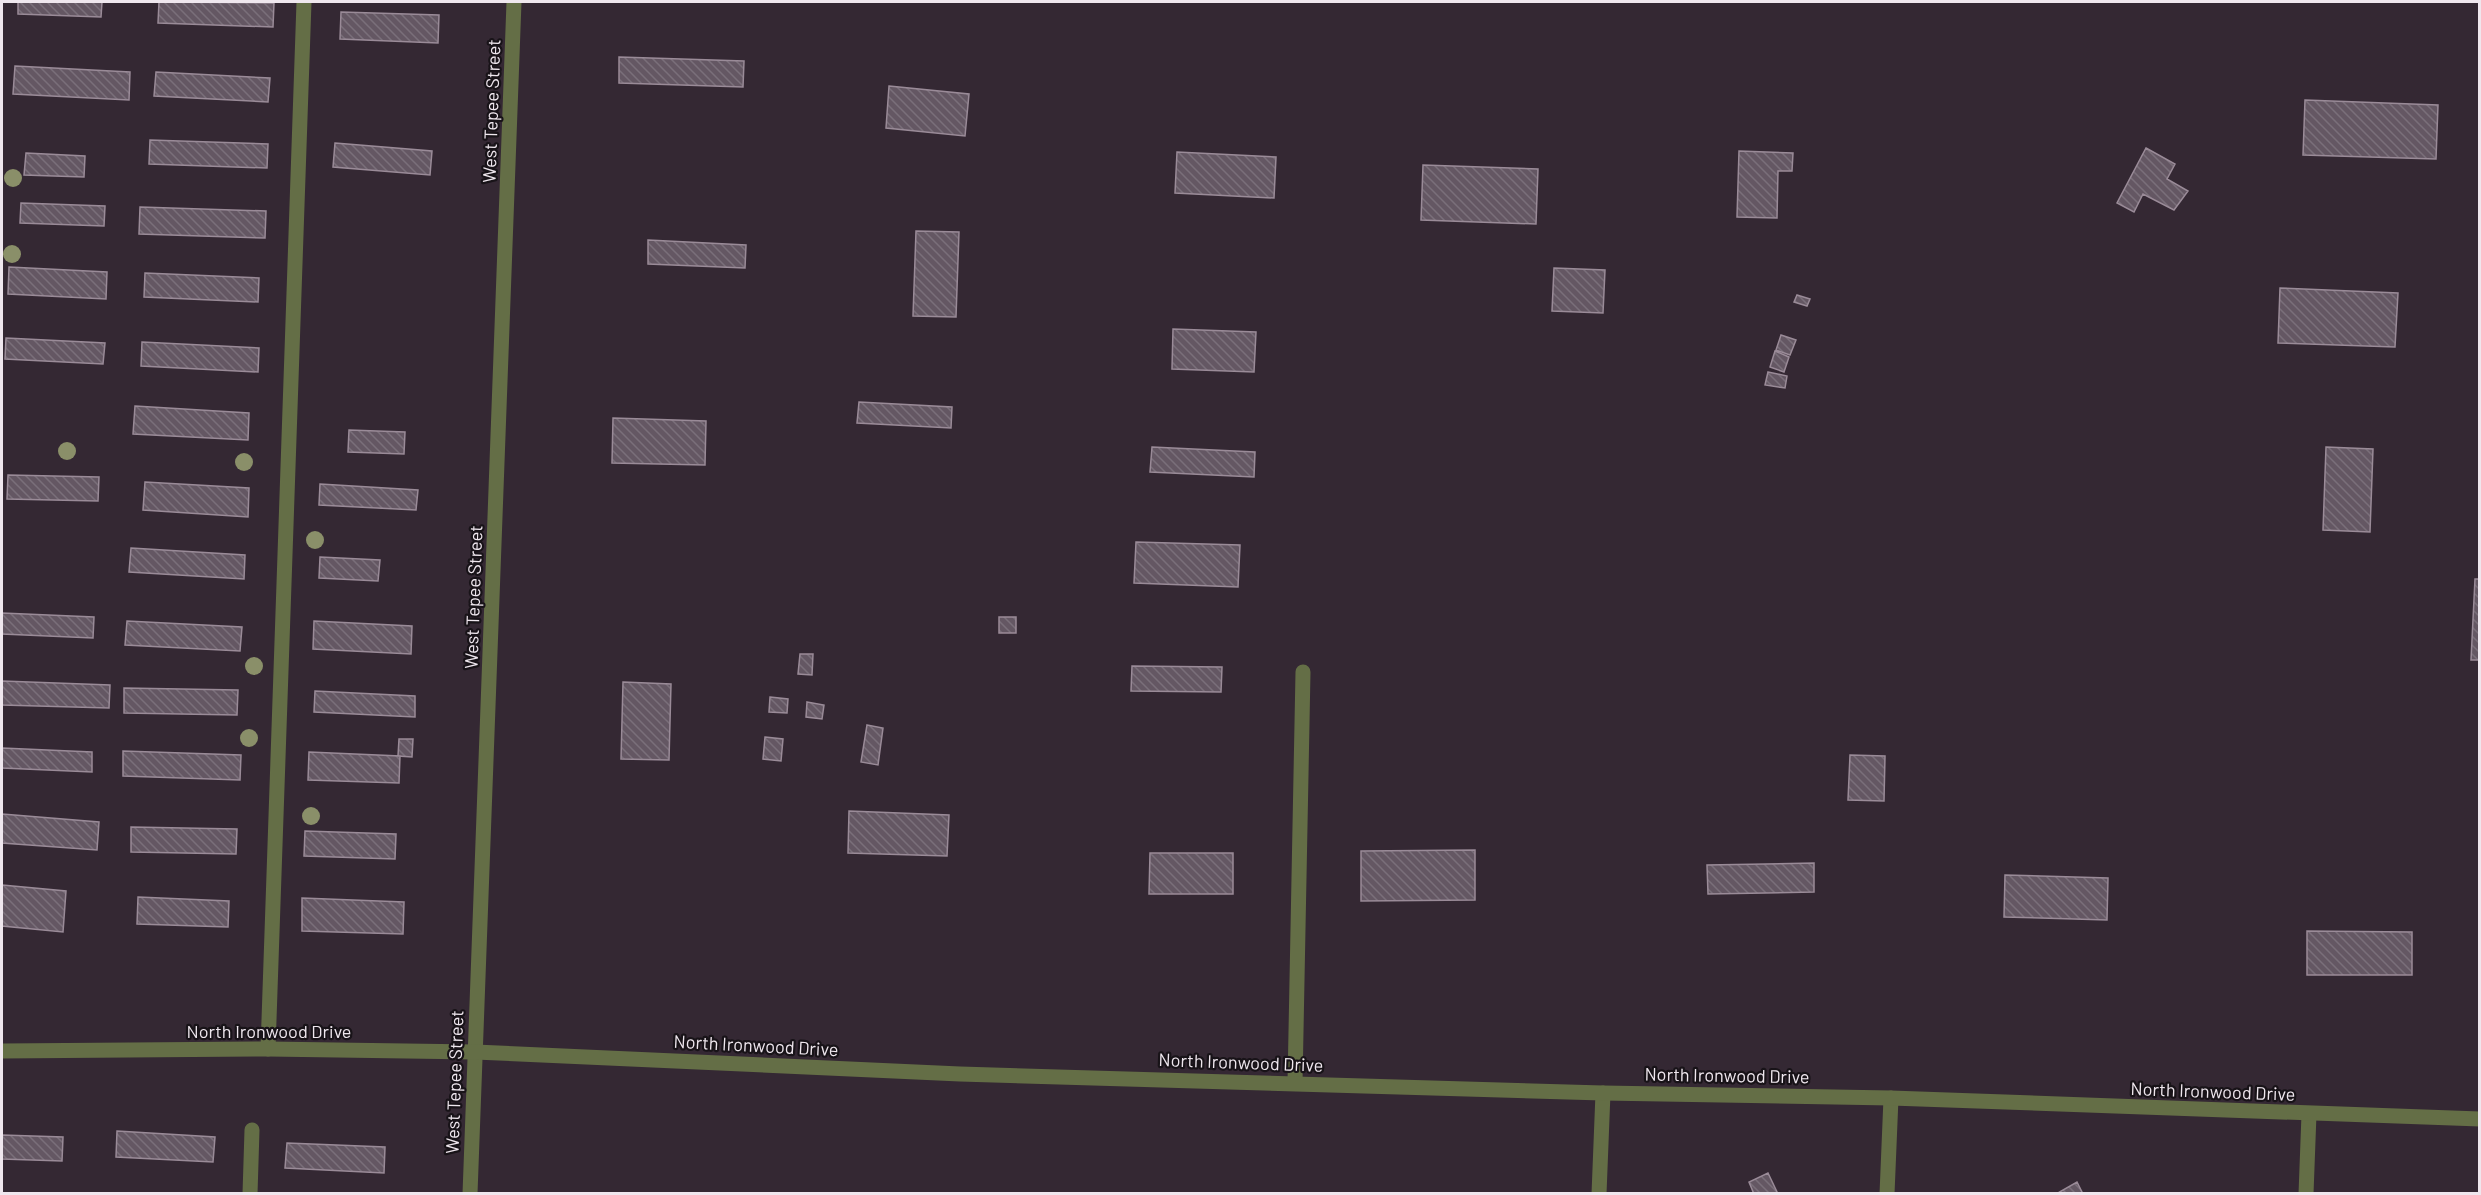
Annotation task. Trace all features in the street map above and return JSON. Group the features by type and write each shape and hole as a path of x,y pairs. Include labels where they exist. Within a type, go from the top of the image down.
{"street":[{"path":"268,1049 304,2"},
{"name":"West Tepee Street","path":"470,1194 514,2"},
{"path":"1295,1083 1303,672"},
{"name":"North Ironwood Drive","path":"2,1051 268,1049 475,1052 960,1074 1603,1093 1891,1098 2480,1119"},
{"path":"1599,1194 1603,1093"},
{"path":"1887,1194 1891,1098"},
{"path":"2307,1194 2309,1114"},
{"path":"250,1194 252,1130"}],"building":[{"path":"18,2 102,2 101,17 18,14"},
{"path":"159,2 274,3 273,27 158,23"},
{"path":"341,12 439,15 438,43 340,39"},
{"path":"619,57 744,61 743,87 619,83"},
{"path":"15,66 130,72 129,100 13,94"},
{"path":"156,72 270,78 268,102 154,96"},
{"path":"889,86 969,94 965,136 886,128"},
{"path":"2305,100 2438,105 2436,159 2303,155"},
{"path":"150,140 268,144 267,168 149,164"},
{"path":"335,143 432,151 430,175 333,167"},
{"path":"2146,148 2175,164 2167,179 2188,191 2174,210 2143,194 2134,212 2117,203"},
{"path":"1739,151 1793,153 1792,171 1778,171 1777,218 1737,217"},
{"path":"1177,152 1276,157 1274,198 1175,193"},
{"path":"26,153 85,156 84,177 24,175"},
{"path":"1423,165 1538,169 1536,224 1421,220"},
{"path":"21,203 105,206 104,226 20,223"},
{"path":"140,207 266,211 265,238 139,234"},
{"path":"916,231 959,232 956,317 913,316"},
{"path":"648,240 746,245 745,268 648,264"},
{"path":"9,267 107,272 106,299 8,294"},
{"path":"1554,268 1605,270 1603,313 1552,311"},
{"path":"145,273 259,278 258,302 144,297"},
{"path":"2280,288 2398,293 2395,347 2278,343"},
{"path":"1797,295 1810,299 1807,306 1794,302"},
{"path":"1173,329 1256,332 1254,372 1172,369"},
{"path":"1781,335 1796,340 1790,355 1776,350"},
{"path":"6,338 105,343 103,364 5,359"},
{"path":"142,342 259,348 258,372 141,366"},
{"path":"1775,351 1789,357 1784,372 1770,367"},
{"path":"1768,372 1787,376 1785,388 1765,385"},
{"path":"859,402 952,407 951,428 857,423"},
{"path":"135,406 249,413 248,440 133,434"},
{"path":"613,418 706,421 705,465 612,463"},
{"path":"349,430 405,432 404,454 348,452"},
{"path":"1152,447 1255,452 1254,477 1150,472"},
{"path":"2326,447 2373,449 2370,532 2323,530"},
{"path":"8,475 99,477 98,501 7,499"},
{"path":"145,482 249,488 248,517 143,510"},
{"path":"320,484 418,490 416,510 319,505"},
{"path":"1136,542 1240,545 1238,587 1134,583"},
{"path":"131,548 245,555 244,579 129,572"},
{"path":"320,557 380,560 378,581 319,578"},
{"path":"2475,579 2480,579 2480,660 2471,660"},
{"path":"2,613 94,617 93,638 2,634"},
{"path":"999,617 1016,617 1016,633 999,633"},
{"path":"127,621 242,627 240,651 125,645"},
{"path":"314,621 412,626 411,654 313,649"},
{"path":"800,654 813,654 812,675 798,674"},
{"path":"1132,666 1222,667 1221,692 1131,691"},
{"path":"2,681 110,685 109,708 2,705"},
{"path":"623,682 671,684 669,760 621,759"},
{"path":"124,688 238,690 237,715 124,713"},
{"path":"315,691 415,696 415,717 314,712"},
{"path":"770,697 788,699 787,713 769,712"},
{"path":"807,702 824,705 822,719 806,717"},
{"path":"867,725 883,728 878,765 861,762"},
{"path":"765,737 783,739 781,761 763,759"},
{"path":"399,739 413,739 412,757 398,756"},
{"path":"2,748 92,752 92,772 2,768"},
{"path":"123,751 241,755 240,780 123,776"},
{"path":"309,752 400,756 399,783 308,780"},
{"path":"1850,755 1885,756 1884,801 1848,800"},
{"path":"849,811 949,815 947,856 848,853"},
{"path":"2,814 99,822 97,850 2,843"},
{"path":"131,827 237,829 236,854 131,852"},
{"path":"305,831 396,834 395,859 304,856"},
{"path":"1475,850 1475,900 1361,901 1361,851"},
{"path":"1150,853 1233,853 1233,894 1149,894"},
{"path":"1814,863 1814,892 1708,894 1707,865"},
{"path":"2005,875 2108,878 2107,920 2004,917"},
{"path":"2,885 66,891 63,932 2,926"},
{"path":"138,897 229,901 228,927 137,924"},
{"path":"302,898 404,902 403,934 302,931"},
{"path":"2307,931 2412,932 2412,975 2307,975"},
{"path":"117,1131 215,1137 213,1162 116,1157"},
{"path":"2,1135 63,1137 62,1161 2,1159"},
{"path":"287,1143 385,1147 384,1173 285,1168"},
{"path":"1768,1173 1778,1194 1754,1194 1749,1182"},
{"path":"2077,1182 2083,1194 2056,1194"}]}
